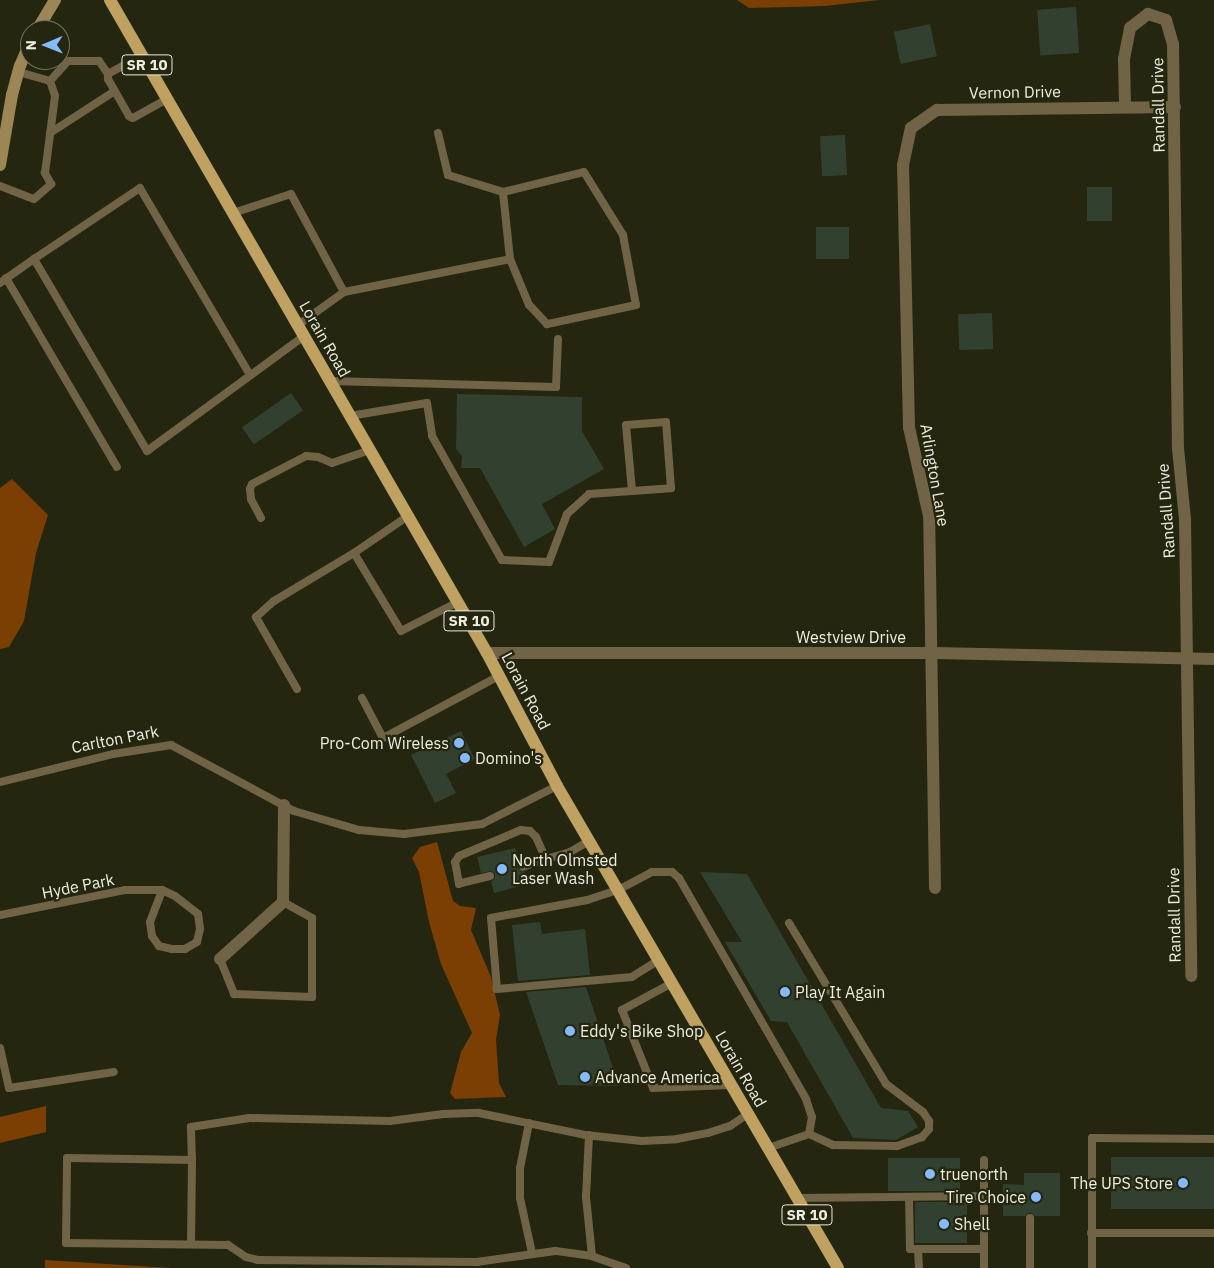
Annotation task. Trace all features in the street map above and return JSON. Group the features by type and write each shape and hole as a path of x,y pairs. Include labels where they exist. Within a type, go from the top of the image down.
{"main road":[{"path":"43,20 55,0"},
{"name":"Lorain Road","path":"110,0 458,602 557,786 838,1268"},
{"path":"0,165 12,95 20,67"}],"street":[{"name":"Randall Drive","path":"1125,106 1124,59 1130,28 1148,14 1166,20 1174,44 1178,448 1185,519 1190,976"},
{"name":"Vernon Drive","path":"911,128 937,110 1125,106 1175,107"},
{"name":"Arlington Lane","path":"911,128 903,165 909,427 929,516 933,653 935,888"},
{"name":"Westview Drive","path":"487,653 933,653 1214,659"},
{"path":"220,959 283,902 284,805"}],"lane":[{"path":"108,74 142,55"},
{"path":"50,81 68,61 99,61 108,74 108,79 128,116 133,118 167,99"},
{"path":"18,72 50,81"},
{"path":"0,186 34,199 51,184 44,173 55,96 50,81"},
{"path":"50,133 115,91"},
{"path":"438,134 448,175 502,192 584,172 623,235 636,304 547,324 529,305 510,258 502,192"},
{"path":"117,467 3,280 140,188 250,375"},
{"path":"233,213 291,194 344,292"},
{"path":"34,259 147,451 250,375 344,292 510,258"},
{"path":"330,381 556,387 558,340"},
{"path":"350,416 427,403 432,436 502,560 549,562 567,514 589,494 632,491 671,488 666,422 626,424 632,491"},
{"path":"261,518 251,499 250,488 252,484 306,456 318,457 332,463 370,450"},
{"path":"298,689 256,617 274,601 354,553 408,516"},
{"path":"354,553 401,631 458,602"},
{"path":"362,698 383,738 499,676"},
{"name":"Carlton Park","path":"0,782 113,754 171,745 294,811 359,830 404,834 482,824 557,786"},
{"path":"490,876 459,884 455,862 459,856 521,830 530,831 536,838 546,859"},
{"path":"523,866 570,852 589,841"},
{"path":"659,960 632,976 497,989 491,918 587,900 618,890 652,872 672,872 679,878 806,1099 812,1117 809,1134"},
{"name":"Hyde Park","path":"0,915 125,890 162,890 176,896 198,914 200,929 197,942 185,949 159,946 152,936 150,922 162,890"},
{"path":"220,959 234,994 312,997 312,918 283,902"},
{"path":"768,1148 809,1134 833,1145 897,1146 922,1136 929,1129 929,1121 923,1112 886,1084 789,923"},
{"path":"672,983 622,1010 653,1088 731,1085"},
{"path":"0,1048 9,1088"},
{"path":"0,1091 114,1072"},
{"path":"191,1244 191,1127 249,1118 390,1121 444,1114 479,1114 589,1135 642,1141 677,1139 730,1126 748,1114"},
{"path":"528,1124 520,1168 520,1198 532,1253"},
{"path":"589,1135 586,1197 592,1256"},
{"path":"1092,1268 1092,1138 1214,1139"},
{"path":"192,1160 67,1158 66,1243 228,1245 246,1256 258,1260 477,1262 555,1250 592,1256 626,1268"},
{"path":"984,1160 984,1268"},
{"path":"797,1198 984,1196"},
{"path":"909,1197 910,1249 984,1249"},
{"path":"1030,1218 1030,1268"},
{"path":"1091,1233 1214,1233"},
{"path":"918,1249 919,1268"}],"shaded area":[{"path":"737,0 879,0 825,6 749,8"},
{"path":"12,479 48,515 36,553 24,621 9,647 0,649 0,488"},
{"path":"437,842 453,901 460,906 476,908 471,930 491,977 500,1015 496,1040 499,1083 506,1097 455,1099 450,1093 461,1052 472,1033 441,964 429,922 419,872 412,858 420,847"},
{"path":"46,1106 46,1132 0,1143 0,1117"},
{"path":"45,1260 170,1268 45,1268"}],"building":[{"path":"1076,7 1079,53 1040,56 1037,10"},
{"path":"930,24 937,56 901,64 894,32"},
{"path":"845,135 847,175 822,176 820,136"},
{"path":"1087,187 1112,187 1112,221 1087,221"},
{"path":"816,227 849,227 849,259 816,259"},
{"path":"992,313 993,349 959,350 958,314"},
{"path":"291,393 303,410 254,445 242,427"},
{"path":"457,394 582,397 582,431 604,469 542,504 555,529 524,547 480,468 461,468 462,456 456,449"},
{"path":"461,731 475,759 446,774 456,793 435,803 411,755"},
{"name":"North Olmsted Laser Wash","path":"515,848 520,862 518,868 524,872 527,884 494,893 491,882 495,878 495,874 491,871 481,873 477,857"},
{"path":"700,872 747,874 881,1108 908,1111 918,1127 896,1140 853,1138 787,1022 771,1021 725,942 742,942"},
{"path":"540,922 542,934 585,929 590,975 518,981 512,925"},
{"name":"Eddy's Bike Shop","path":"586,987 619,1086 558,1085 526,992"},
{"path":"1111,1157 1214,1157 1214,1209 1111,1209"},
{"path":"888,1158 960,1158 960,1191 888,1191"},
{"path":"1024,1173 1060,1173 1060,1216 1035,1216 1030,1212 1025,1216 1003,1216 1003,1184 1024,1185"},
{"path":"915,1202 967,1202 967,1243 915,1243"}],"place":[{"name":"Pro-Com Wireless","path":"459,743"},
{"name":"Domino's","path":"465,758"},
{"name":"North Olmsted Laser Wash","path":"502,869"},
{"name":"Play It Again","path":"785,992"},
{"name":"Eddy's Bike Shop","path":"570,1031"},
{"name":"Advance America","path":"585,1077"},
{"name":"truenorth","path":"930,1174"},
{"name":"The UPS Store","path":"1183,1183"},
{"name":"Tire Choice","path":"1036,1197"},
{"name":"Shell","path":"944,1224"}]}
